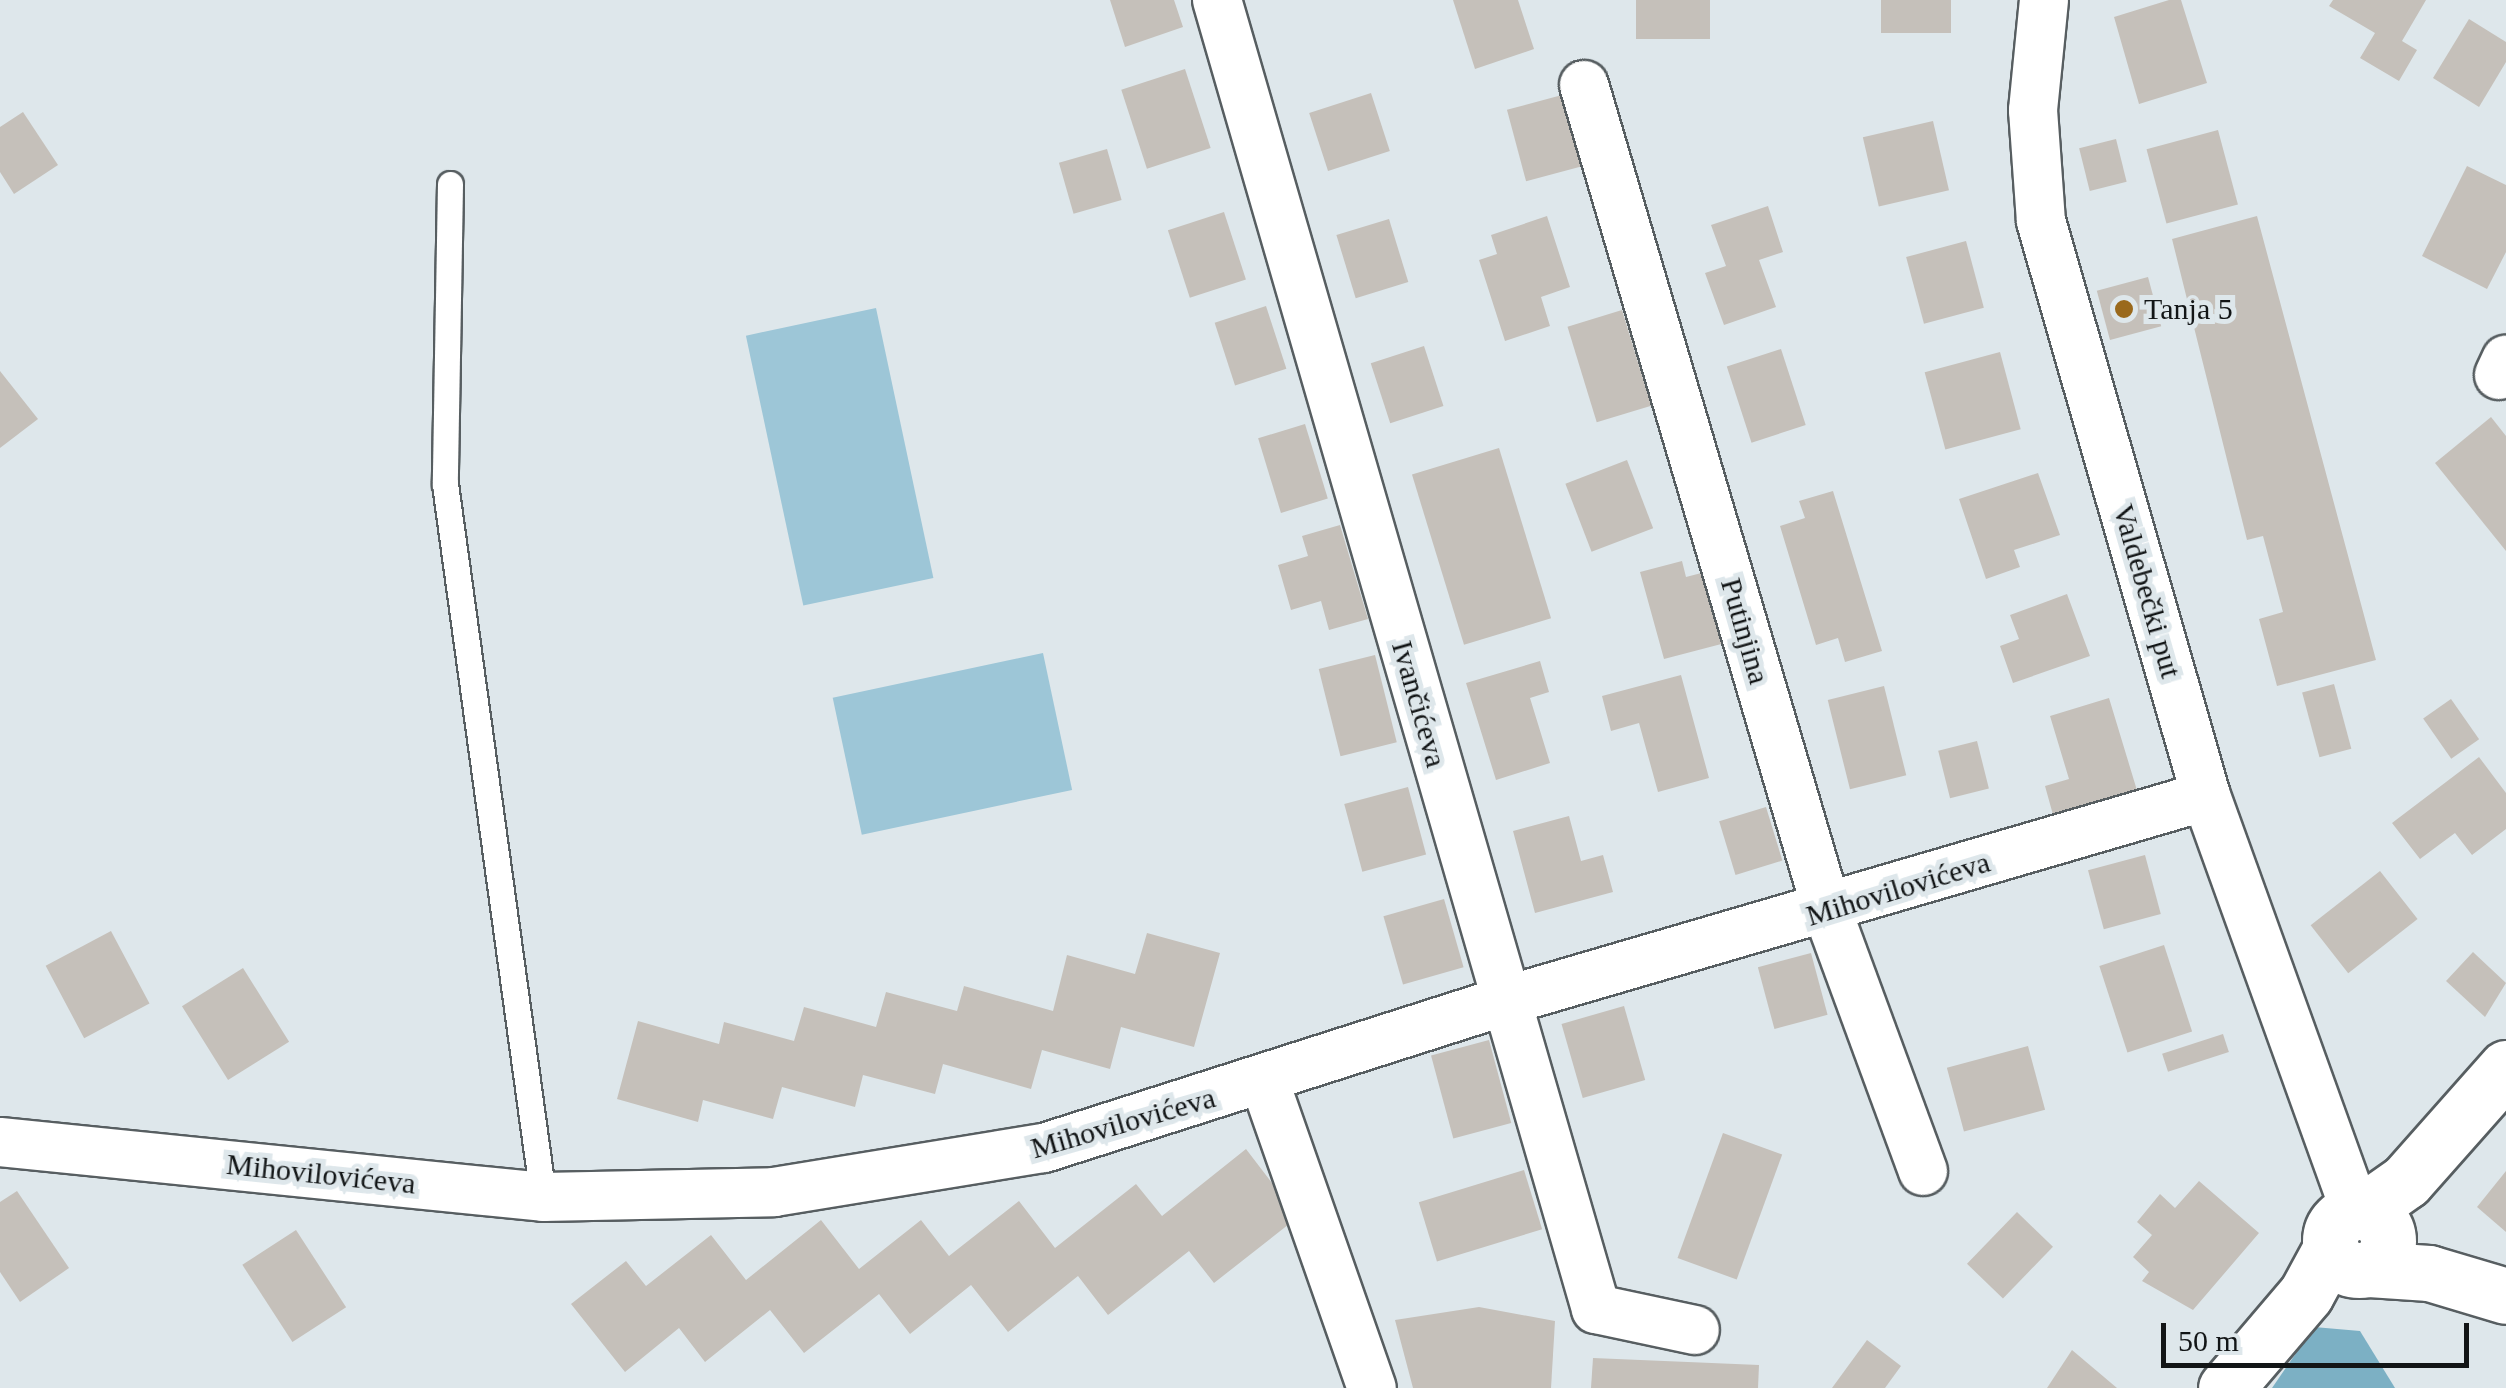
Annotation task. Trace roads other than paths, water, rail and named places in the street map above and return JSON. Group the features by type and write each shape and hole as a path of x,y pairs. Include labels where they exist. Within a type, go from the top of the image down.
{"main road":[{"path":"2226,1388 2357,1231 2506,1068"},
{"path":"2357,1231 2429,1272 2506,1296"}],"street":[{"name":"Ivančićeva","path":"1216,0 1596,1310 1694,1330"},
{"name":"Valdebečki put","path":"2044,0 2033,110 2041,221 2206,796 2357,1231"},
{"name":"Putinjina","path":"1584,85 1827,910 1923,1171"},
{"name":"Mihovilovićeva","path":"0,1142 543,1197 774,1192 1044,1148 1266,1083 1505,1001 1827,910 2206,796"},
{"path":"1266,1083 1372,1388"}],"lane":[{"path":"450,184 445,484 543,1197"}],"place":[{"name":"Tanja 5","path":"2124,309"}]}
